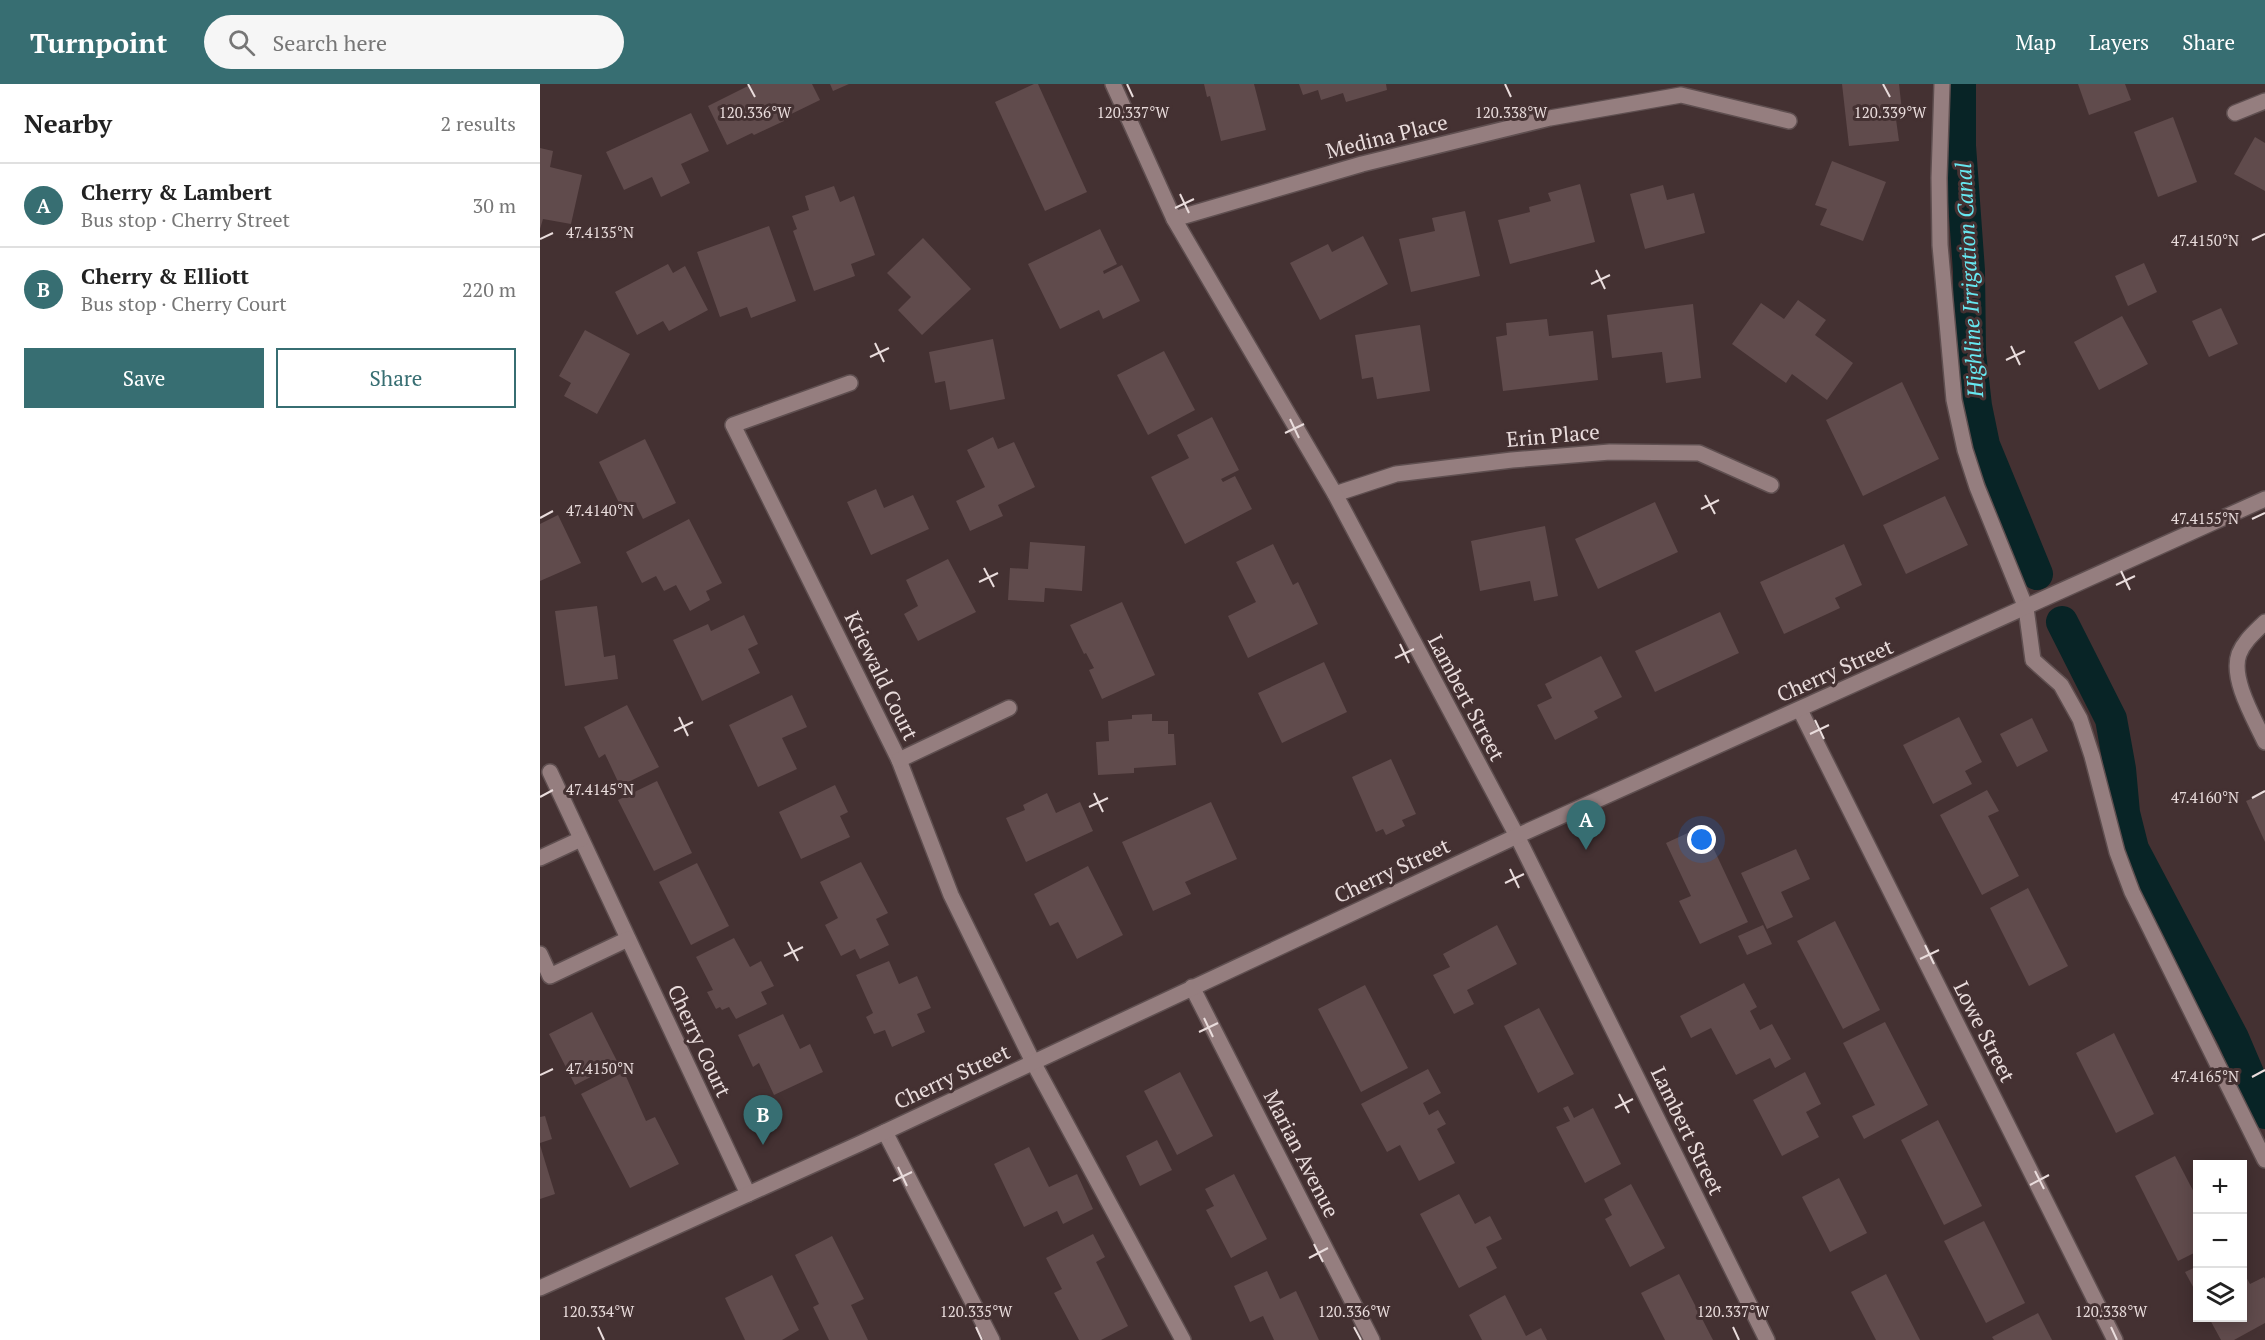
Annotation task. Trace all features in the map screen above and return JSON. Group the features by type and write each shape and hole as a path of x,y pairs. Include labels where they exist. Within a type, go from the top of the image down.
{"street":[{"name":"Lambert Street","path":"1113,84 1174,219 1335,494 1516,836 1767,1340"},
{"path":"1942,84 1939,159 1940,244 1954,400 1965,450 1980,496 2026,608 2033,660 2061,685 2080,719 2117,852 2132,892 2265,1160"},
{"name":"Medina Place","path":"1174,219 1362,164 1539,121 1681,95 1789,121"},
{"path":"2235,113 2265,101"},
{"name":"Kriewald Court","path":"850,383 733,425 899,760 951,895 1033,1062 1183,1340"},
{"name":"Erin Place","path":"1335,494 1396,474 1512,460 1610,452 1699,453 1771,485"},
{"name":"Cherry Street","path":"540,1288 885,1132 1516,836 2265,499"},
{"path":"2265,622 2246,641 2238,656 2242,693 2265,742"},
{"path":"899,760 1009,708"},
{"name":"Lowe Street","path":"1800,710 2115,1340"},
{"name":"Cherry Court","path":"550,772 748,1194"},
{"path":"540,858 581,839"},
{"path":"540,954 550,976 628,939"},
{"name":"Marian Avenue","path":"1192,987 1372,1340"},
{"path":"885,1132 992,1340"}],"building":[{"path":"752,84 812,84 820,100 783,118 784,121 727,145 708,106"},
{"path":"830,84 849,84 833,91"},
{"path":"1038,84 1087,192 1045,211 995,102"},
{"path":"1204,84 1254,84 1266,130 1221,141 1210,96 1207,97"},
{"path":"1299,84 1386,84 1387,90 1346,102 1343,93 1321,100 1318,90 1303,95"},
{"path":"1842,84 1899,84 1902,111 1895,112 1899,141 1849,146"},
{"path":"2078,84 2125,84 2131,100 2089,115"},
{"path":"691,113 709,151 681,164 690,183 661,197 652,177 624,190 606,152"},
{"path":"2173,117 2197,182 2158,197 2134,132"},
{"path":"2255,137 2265,143 2265,191 2234,174"},
{"path":"540,148 553,151 550,167 582,175 571,224 543,219 540,229"},
{"path":"1832,161 1886,182 1863,241 1820,225 1827,209 1815,205"},
{"path":"1580,184 1595,242 1510,264 1498,220 1530,212 1529,207 1551,201 1548,193"},
{"path":"1663,185 1667,200 1694,193 1705,233 1645,249 1630,194"},
{"path":"834,186 840,202 854,196 875,255 851,264 855,276 814,291 793,231 797,229 792,216 809,210 805,196"},
{"path":"1465,211 1480,276 1411,292 1399,239 1435,231 1432,218"},
{"path":"769,226 796,301 751,318 747,307 720,317 697,252"},
{"path":"1100,229 1117,264 1103,271 1104,274 1122,265 1140,301 1103,319 1099,310 1060,329 1028,264"},
{"path":"1363,236 1388,284 1320,320 1290,263 1328,244 1332,252"},
{"path":"923,238 971,289 922,335 898,310 911,297 887,273"},
{"path":"2144,263 2157,292 2128,306 2115,276"},
{"path":"668,264 673,273 685,266 708,310 669,331 663,321 637,335 615,292"},
{"path":"1798,300 1826,320 1815,335 1853,363 1827,400 1792,374 1786,383 1732,344 1761,303 1784,319"},
{"path":"1693,304 1701,378 1666,383 1662,352 1612,358 1607,315"},
{"path":"2221,308 2238,344 2209,357 2192,321"},
{"path":"2122,316 2148,364 2099,390 2074,342"},
{"path":"1547,319 1549,336 1593,331 1598,380 1503,391 1496,337 1507,335 1506,323"},
{"path":"1420,325 1430,391 1377,399 1373,377 1362,379 1355,335"},
{"path":"585,330 630,354 597,414 564,396 571,383 559,376"},
{"path":"993,339 1005,399 950,410 945,381 935,383 929,352"},
{"path":"1164,351 1195,410 1148,435 1117,375"},
{"path":"1902,382 1939,459 1863,496 1826,420"},
{"path":"1212,417 1239,470 1221,479 1223,482 1235,476 1252,509 1185,544 1151,477 1189,458 1177,435"},
{"path":"993,437 998,449 1014,442 1035,487 998,505 1003,516 970,531 956,501 985,487 967,450"},
{"path":"645,439 676,503 643,519 636,505 623,511 599,462"},
{"path":"876,489 884,508 913,495 929,529 871,555 847,502"},
{"path":"1945,496 1968,545 1906,574 1883,525"},
{"path":"1655,502 1678,552 1598,589 1575,539"},
{"path":"558,515 581,563 540,581 540,524"},
{"path":"689,519 722,583 706,591 710,600 690,611 676,585 664,591 656,576 642,583 626,552"},
{"path":"1545,526 1558,596 1534,601 1530,581 1480,591 1471,541"},
{"path":"1030,542 1085,546 1082,591 1045,588 1044,602 1008,600 1010,568 1028,569"},
{"path":"1273,544 1293,585 1298,582 1318,624 1248,658 1228,616 1256,602 1236,562"},
{"path":"1844,544 1862,585 1835,598 1840,608 1784,634 1760,582"},
{"path":"948,559 976,612 918,641 904,614 918,606 906,580"},
{"path":"1122,602 1155,675 1102,699 1089,670 1094,668 1086,653 1084,654 1070,625"},
{"path":"597,606 604,657 615,655 618,679 565,686 555,611"},
{"path":"1720,612 1739,653 1655,692 1635,651"},
{"path":"744,615 758,644 748,649 760,673 702,701 673,640 708,624 711,631"},
{"path":"1601,656 1622,697 1594,711 1598,718 1555,740 1537,705 1552,698 1545,684"},
{"path":"1324,662 1347,712 1282,743 1258,693"},
{"path":"792,695 807,727 782,738 797,769 758,787 729,725"},
{"path":"627,705 659,767 620,786 605,754 599,758 584,727"},
{"path":"1152,714 1152,721 1168,721 1168,734 1174,734 1176,765 1134,768 1134,773 1098,775 1096,742 1109,741 1108,721 1132,719 1132,715"},
{"path":"1959,717 1982,762 1965,771 1972,784 1933,804 1903,745"},
{"path":"2032,718 2048,751 2017,767 2000,734"},
{"path":"1391,759 1416,814 1402,820 1405,826 1386,835 1383,829 1376,832 1352,777"},
{"path":"657,781 692,853 654,871 618,800"},
{"path":"835,785 848,812 840,816 850,837 801,859 779,812"},
{"path":"1987,790 1999,811 1988,816 2019,876 1982,895 1940,815"},
{"path":"1047,793 1056,813 1080,802 1093,831 1026,862 1006,818 1025,810 1023,805"},
{"path":"2265,793 2265,842 2246,801"},
{"path":"1211,802 1237,859 1185,882 1191,894 1153,911 1122,842"},
{"path":"1703,826 1748,922 1700,944 1679,901 1691,896 1666,843"},
{"path":"1796,849 1810,879 1781,892 1793,917 1767,929 1741,873"},
{"path":"861,862 888,913 876,919 889,945 860,959 855,949 841,956 825,925 838,918 820,882"},
{"path":"697,863 729,926 691,945 659,882"},
{"path":"1088,866 1123,935 1077,959 1058,922 1050,926 1034,894"},
{"path":"2028,888 2068,966 2029,986 1990,908"},
{"path":"1835,921 1880,1010 1843,1029 1797,941"},
{"path":"1497,925 1517,964 1467,990 1474,1004 1454,1014 1433,975 1450,967 1443,954"},
{"path":"1763,925 1772,944 1747,955 1738,936"},
{"path":"734,938 750,967 761,961 774,986 761,992 767,1004 736,1019 729,1007 722,1010 720,1007 716,1009 707,992 713,990 696,957"},
{"path":"889,961 899,984 917,976 931,1008 917,1014 925,1032 892,1047 885,1030 874,1034 866,1017 873,1013 856,975"},
{"path":"1744,983 1757,1007 1750,1011 1760,1030 1772,1024 1791,1059 1775,1068 1770,1058 1736,1075 1711,1028 1691,1038 1680,1016"},
{"path":"1365,985 1408,1068 1361,1092 1318,1009"},
{"path":"1539,1008 1574,1074 1538,1093 1504,1026"},
{"path":"592,1012 618,1063 575,1085 549,1034"},
{"path":"783,1014 800,1049 810,1044 823,1072 774,1095 759,1063 753,1067 738,1035"},
{"path":"1885,1022 1928,1105 1864,1139 1852,1116 1875,1105 1843,1043"},
{"path":"2114,1033 2154,1114 2116,1133 2076,1053"},
{"path":"1428,1069 1441,1093 1423,1103 1429,1115 1438,1110 1446,1124 1437,1129 1455,1163 1419,1181 1400,1145 1387,1152 1361,1104"},
{"path":"624,1072 646,1121 655,1117 679,1164 630,1188 581,1094"},
{"path":"1180,1072 1213,1136 1177,1155 1144,1091"},
{"path":"1805,1072 1821,1104 1806,1112 1819,1137 1782,1156 1753,1100"},
{"path":"1568,1106 1574,1118 1593,1108 1621,1164 1585,1183 1556,1127 1570,1121 1563,1108"},
{"path":"545,1116 552,1139 540,1143 540,1117"},
{"path":"1938,1120 1982,1206 1944,1225 1901,1140"},
{"path":"1157,1140 1172,1170 1140,1186 1126,1156"},
{"path":"540,1145 555,1194 540,1199"},
{"path":"1029,1147 1049,1187 1077,1174 1093,1209 1063,1224 1057,1211 1024,1227 994,1164"},
{"path":"2175,1156 2193,1190 2193,1254 2178,1261 2135,1176"},
{"path":"1234,1174 1267,1239 1231,1258 1206,1210 1214,1206 1205,1189"},
{"path":"1839,1178 1867,1233 1830,1252 1802,1197"},
{"path":"1631,1184 1665,1248 1630,1267 1605,1219 1612,1215 1604,1199"},
{"path":"1459,1194 1475,1224 1490,1216 1502,1239 1486,1247 1497,1268 1459,1288 1420,1214"},
{"path":"1984,1221 2025,1303 1986,1323 1944,1241"},
{"path":"1093,1234 1105,1257 1096,1262 1128,1326 1101,1340 1079,1340 1054,1293 1062,1289 1046,1258"},
{"path":"832,1236 864,1299 851,1305 868,1340 829,1340 813,1307 819,1304 795,1255"},
{"path":"2193,1268 2193,1287 2185,1272"},
{"path":"1267,1271 1280,1299 1296,1291 1319,1340 1274,1340 1263,1316 1250,1322 1234,1286"},
{"path":"1679,1274 1713,1340 1665,1340 1641,1293"},
{"path":"1886,1274 1920,1340 1876,1340 1851,1292"},
{"path":"772,1275 799,1330 782,1340 745,1340 725,1298"},
{"path":"2264,1277 2265,1323 2234,1340 2221,1340 2211,1322 2247,1322 2247,1279 2250,1284"},
{"path":"1505,1295 1526,1336 1541,1328 1547,1340 1482,1340 1469,1315"},
{"path":"2038,1313 2052,1340 1994,1340 1992,1337"}],"waterway":[{"name":"Highline Irrigation Canal","path":"1960,84 1960,146 1969,271 1970,353 1976,406 1984,445 2037,574"},
{"name":"Highline Irrigation Canal","path":"2062,622 2111,719 2120,769 2124,813 2133,849 2233,1038 2265,1113"}],"place":[{"name":"Cherry & Lambert","path":"1586,850"},
{"name":"Cherry & Elliott","path":"763,1145"}]}
